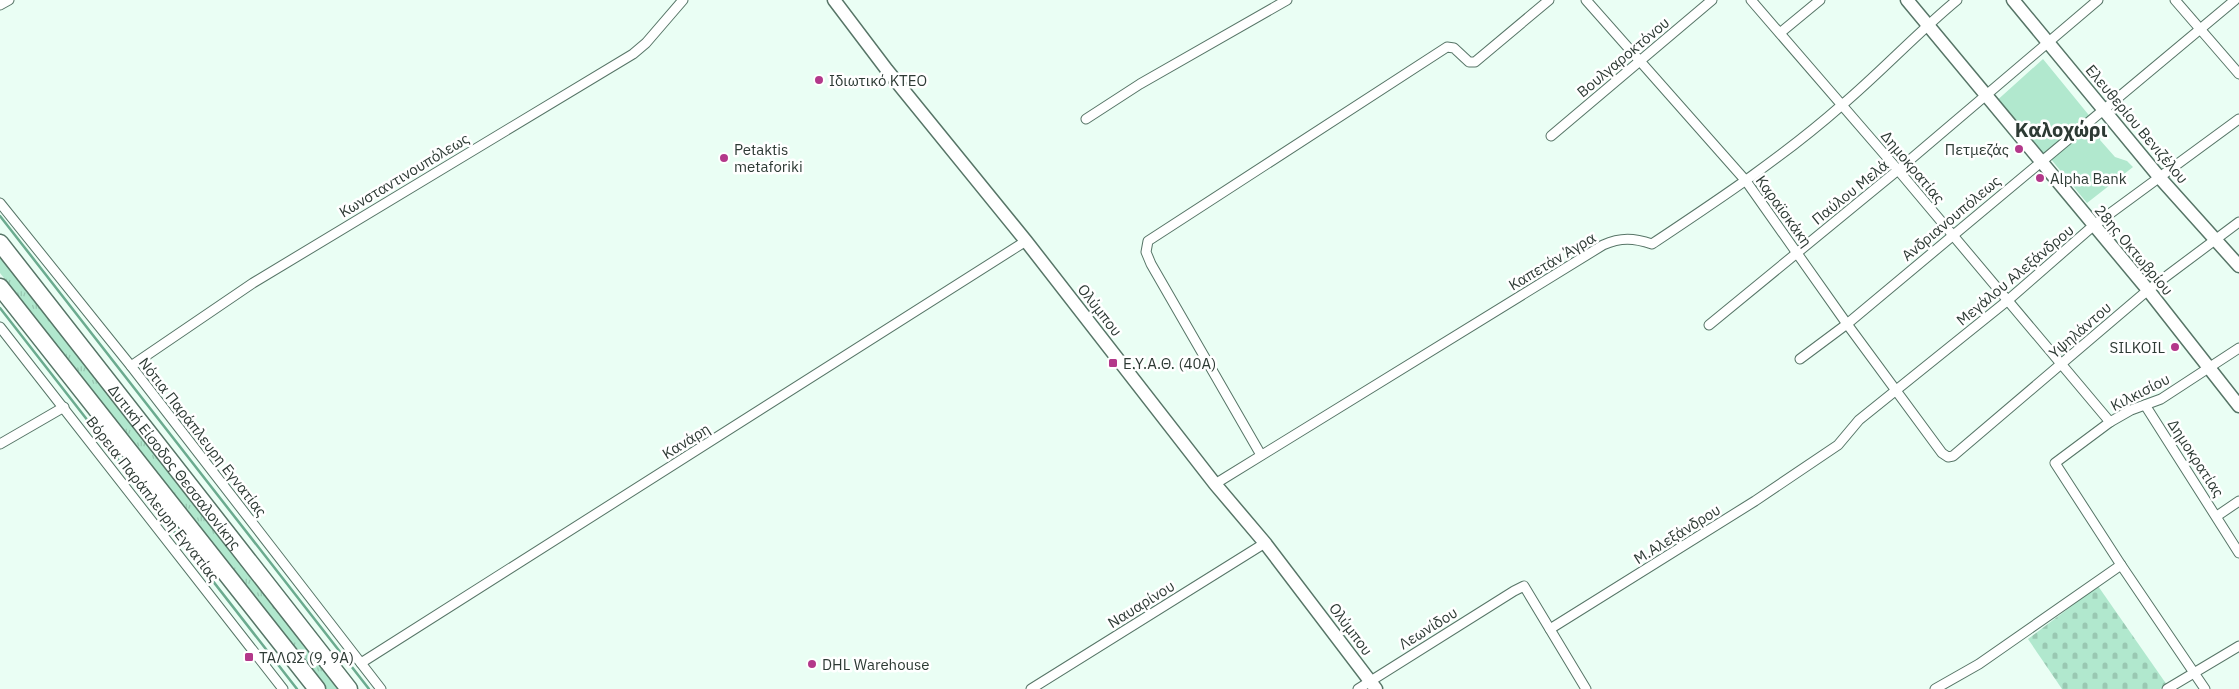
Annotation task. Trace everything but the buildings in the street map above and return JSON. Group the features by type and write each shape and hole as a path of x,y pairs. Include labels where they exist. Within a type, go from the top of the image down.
{"highway":[{"name":"Δυτική Είσοδος Θεσσαλονίκης","path":"0,243 349,689"},
{"name":"Δυτική Είσοδος Θεσσαλονίκης","path":"0,287 317,689"}],"main road":[{"name":"Ολύμπου","path":"834,0 887,70 1026,241 1215,484 1265,543 1373,685"},
{"name":"28ης Οκτωβρίου","path":"1907,0 2148,290 2239,406"},
{"name":"Ελευθερίου Βενιζέλου","path":"2013,0 2160,178 2239,266"}],"street":[{"path":"0,5 9,0"},
{"name":"Κωνσταντινουπόλεως","path":"131,366 253,283 633,54 683,0"},
{"path":"1086,119 1140,84 1287,0"},
{"path":"1260,455 1150,264 1146,252 1148,241 1447,47 1454,48 1471,63 1549,0"},
{"name":"Καραϊσκάκη","path":"1586,0 1746,182 1846,324 1942,453"},
{"name":"Βουλγαροκτόνου","path":"1551,136 1712,0"},
{"name":"Δημοκρατίας","path":"1751,0 1843,105 2110,422"},
{"path":"1780,33 1820,0"},
{"name":"Καπετάν Άγρα","path":"1215,484 1603,245 1625,238 1635,238 1652,244 1746,182 1843,105 1927,25 1957,0"},
{"name":"Παύλου Μελά","path":"1709,324 1898,170 2098,0"},
{"path":"2175,0 2239,74"},
{"name":"Ανδριανουπόλεως","path":"1800,359 1846,324 1953,236 2040,160 2235,0"},
{"name":"Μεγάλου Αλεξάνδρου","path":"1817,460 1838,445 1859,420 2007,301 2093,226 2239,119"},
{"name":"Νότια Παράπλευρη Εγνατίας","path":"0,203 131,366 381,689"},
{"name":"Υψηλάντου","path":"1942,453 1948,457 1953,456 2148,290 2239,222"},
{"name":"Κανάρη","path":"361,663 1026,241"},
{"name":"Βόρεια Παράπλευρη Εγνατίας","path":"0,327 64,406 283,689"},
{"name":"Κιλκισίου","path":"2121,565 2055,463 2110,422 2131,410 2160,399 2239,348"},
{"name":"Δημοκρατίας","path":"2146,405 2239,553"},
{"path":"0,444 64,406"},
{"name":"Μ.Αλεξάνδρου","path":"1550,629 1756,502 1817,460"},
{"path":"2217,516 2239,501"},
{"name":"Ναυαρίνου","path":"1031,689 1265,543"},
{"path":"1935,689 1979,664 2121,565 2205,689"},
{"name":"Λεωνίδου","path":"1358,689 1373,685 1524,586 1550,629"},
{"path":"1550,629 1586,689"},
{"path":"2167,689 2239,646"}],"green space":[{"path":"2043,59 2101,130 2100,140 2115,157 2127,161 2133,167 2087,203 2050,158 2040,157 1993,104"},
{"path":"0,257 338,689 326,689 0,273"},
{"path":"2098,586 2167,685 2160,689 2062,689 2028,639"}],"waterway":[{"path":"0,216 369,689"},
{"path":"0,308 297,689"}],"place":[{"name":"Ιδιωτικό ΚΤΕΟ","path":"819,80"},
{"name":"Πετμεζάς","path":"2019,149"},
{"name":"Petaktis metaforiki","path":"724,158"},
{"name":"Alpha Bank","path":"2040,178"},
{"name":"SILKOIL","path":"2175,347"},
{"name":"Ε.Υ.Α.Θ. (40Α)","path":"1113,363"},
{"name":"ΤΑΛΩΣ (9, 9Α)","path":"249,657"},
{"name":"DHL Warehouse","path":"812,664"}],"district":[{"name":"Καλοχώρι","path":"2061,129"}]}
